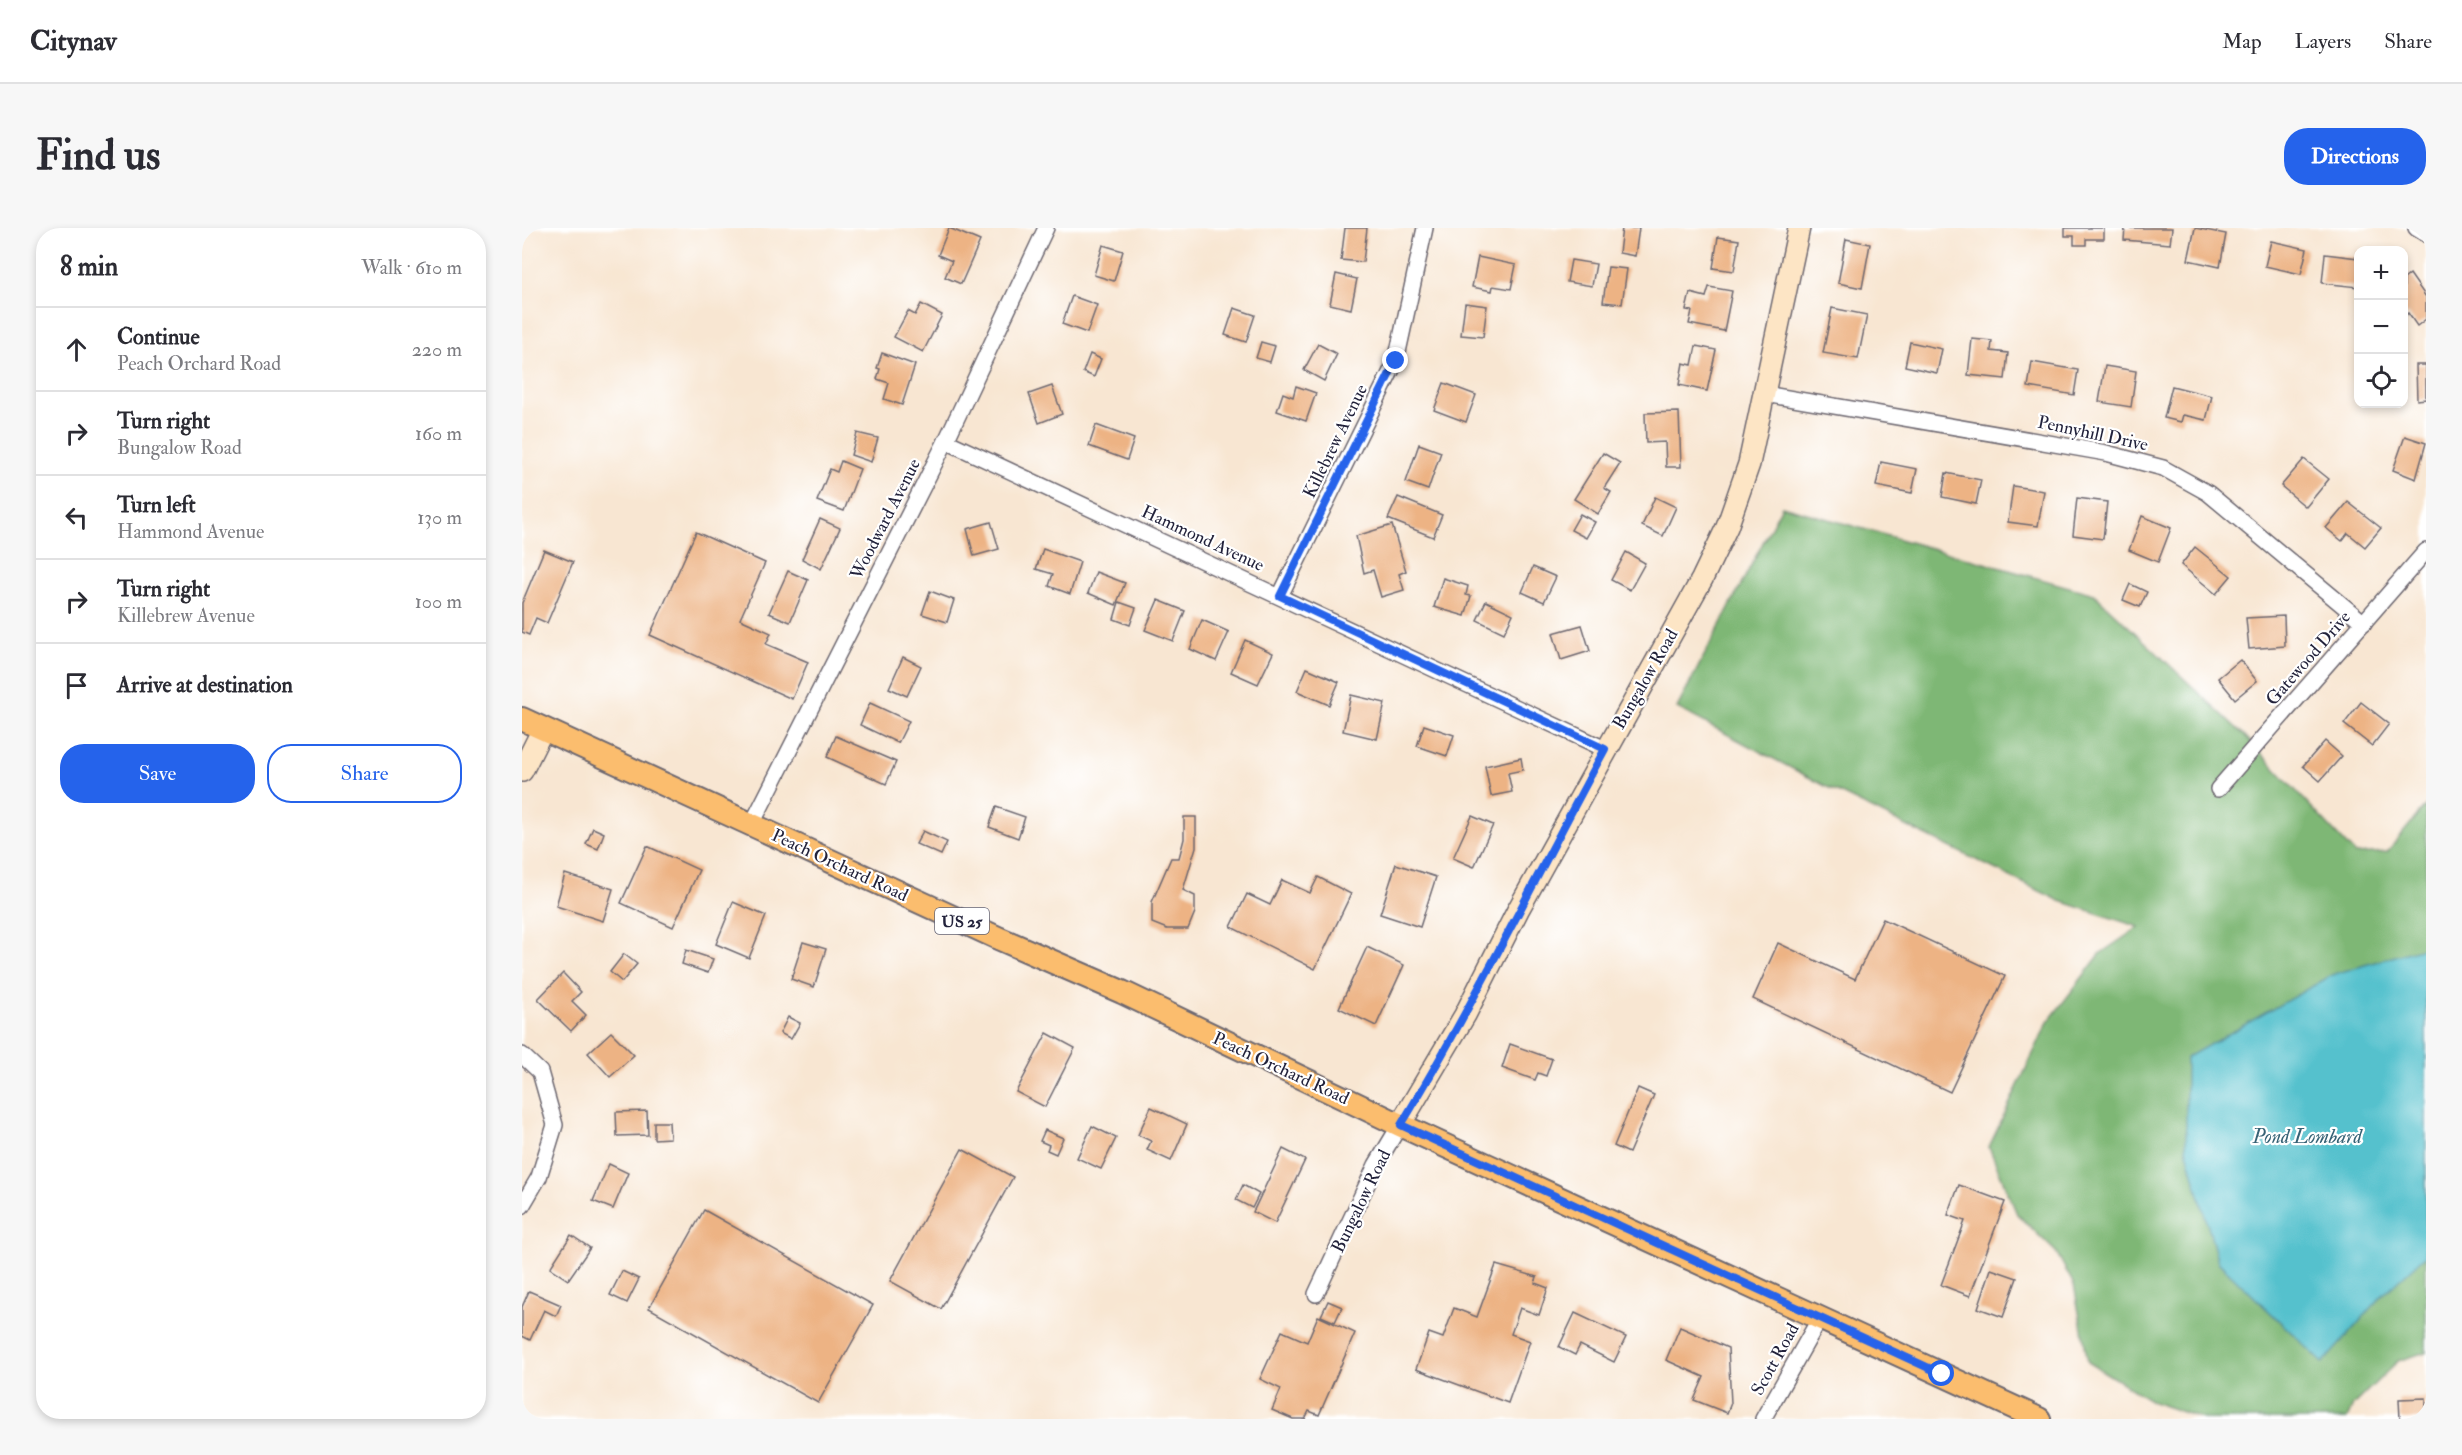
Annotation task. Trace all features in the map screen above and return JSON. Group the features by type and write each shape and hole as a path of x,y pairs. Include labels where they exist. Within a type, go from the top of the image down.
{"main road":[{"name":"Peach Orchard Road","path":"522,719 998,939 1112,987 1401,1125 2039,1419"}],"street":[{"name":"Woodward Avenue","path":"752,824 946,441 1046,228"},
{"name":"Killebrew Avenue","path":"1280,596 1396,361 1425,228"},
{"name":"Bungalow Road","path":"1316,1294 1376,1165 1465,1015 1518,910 1605,749 1702,579 1727,527 1749,464 1799,228"},
{"path":"2416,228 2426,234"},
{"name":"Pennyhill Drive","path":"1765,394 2106,453 2163,468 2217,500 2364,623"},
{"name":"Hammond Avenue","path":"946,441 1605,749"},
{"name":"Gatewood Drive","path":"2218,789 2426,551"},
{"path":"522,771 543,729"},
{"path":"522,1055 540,1072 555,1125 540,1177 522,1206"},
{"name":"Scott Road","path":"1763,1419 1820,1318"}],"green space":[{"path":"1782,506 2094,594 2245,736 2355,854 2387,852 2426,805 2426,1352 2398,1361 2353,1405 2347,1419 2203,1419 2153,1402 2088,1362 2074,1285 2056,1252 2017,1214 1989,1147 2048,1022 2101,953 2139,927 2060,901 1831,789 1677,708"}],"water":[{"name":"Pond Lombard","path":"2426,947 2426,1255 2382,1296 2323,1363 2218,1262 2186,1148 2186,1058 2334,974"}],"building":[{"path":"949,228 980,241 961,284 945,277 952,261 938,255"},
{"path":"1345,228 1367,228 1363,262 1341,260"},
{"path":"1622,228 1639,228 1635,256 1619,253"},
{"path":"2065,228 2104,228 2104,239 2086,239 2086,245 2074,245 2074,236 2065,236"},
{"path":"2125,228 2172,228 2170,244 2124,240"},
{"path":"2195,228 2226,234 2220,267 2188,260"},
{"path":"1718,237 1739,240 1734,271 1713,268"},
{"path":"1846,239 1870,244 1862,288 1838,283"},
{"path":"2271,241 2307,249 2301,274 2265,266"},
{"path":"1103,245 1123,251 1114,281 1094,275"},
{"path":"2325,254 2354,258 2354,287 2322,283"},
{"path":"1478,257 1516,265 1511,289 1493,286 1492,291 1472,287"},
{"path":"1571,260 1596,264 1592,286 1567,282"},
{"path":"1608,267 1627,269 1622,304 1603,302"},
{"path":"1336,274 1357,279 1351,309 1330,304"},
{"path":"2410,274 2426,297 2426,319 2417,326 2408,313 2408,276"},
{"path":"1709,287 1732,291 1724,331 1689,324 1692,311 1686,310 1690,293 1706,297"},
{"path":"1072,296 1097,305 1087,333 1062,324"},
{"path":"1465,303 1487,306 1483,337 1461,335"},
{"path":"921,304 942,315 923,352 894,337 908,311 915,315"},
{"path":"1234,308 1255,315 1246,342 1225,335"},
{"path":"1832,308 1867,315 1858,359 1823,353"},
{"path":"1972,339 1992,341 1991,351 2008,353 2005,379 1968,375"},
{"path":"1261,342 1275,346 1270,362 1256,358"},
{"path":"1910,342 1942,349 1937,373 1905,366"},
{"path":"1318,344 1337,354 1324,381 1304,370"},
{"path":"1696,346 1716,350 1707,391 1679,385 1683,363 1692,365"},
{"path":"882,353 915,365 902,405 884,399 889,383 877,379 880,369 877,368"},
{"path":"1090,354 1101,359 1094,377 1083,372"},
{"path":"2032,362 2078,370 2074,395 2028,387"},
{"path":"2416,365 2426,365 2426,399 2417,400"},
{"path":"2105,366 2136,371 2131,407 2099,402"},
{"path":"1444,383 1476,395 1466,422 1434,410"},
{"path":"1052,386 1062,414 1039,423 1029,394"},
{"path":"1296,386 1316,393 1306,421 1277,411 1283,393 1293,397"},
{"path":"2172,386 2212,396 2206,420 2183,415 2181,422 2164,418"},
{"path":"1679,412 1681,467 1666,467 1665,442 1646,443 1645,413"},
{"path":"1096,425 1134,439 1127,460 1089,446"},
{"path":"857,433 878,438 871,462 851,455"},
{"path":"2405,436 2426,443 2416,479 2393,470"},
{"path":"1419,444 1441,452 1428,490 1406,482"},
{"path":"1603,453 1620,463 1604,488 1611,492 1598,514 1574,499"},
{"path":"2304,459 2329,479 2306,507 2281,486"},
{"path":"841,461 860,469 844,511 817,501 830,469 837,472"},
{"path":"1881,462 1917,469 1912,493 1876,486"},
{"path":"1946,473 1981,480 1976,504 1942,497"},
{"path":"2013,486 2044,491 2038,526 2008,522"},
{"path":"1398,497 1442,515 1433,537 1388,519"},
{"path":"1655,497 1676,507 1663,536 1642,526"},
{"path":"2077,498 2107,502 2103,539 2073,535"},
{"path":"2348,502 2381,528 2365,547 2348,533 2342,541 2326,528"},
{"path":"1580,514 1595,522 1586,538 1571,530"},
{"path":"2142,516 2171,528 2158,562 2129,550"},
{"path":"820,519 840,528 821,569 802,559"},
{"path":"991,522 999,549 974,556 967,529"},
{"path":"1392,525 1406,571 1399,574 1404,590 1381,597 1373,570 1364,573 1356,536"},
{"path":"696,532 765,563 740,619 771,633 766,644 808,662 792,699 650,635"},
{"path":"2195,547 2231,576 2216,594 2181,565"},
{"path":"1043,549 1080,562 1070,594 1049,586 1053,574 1036,569"},
{"path":"544,550 573,562 547,623 536,618 529,635 522,632 522,603"},
{"path":"1626,552 1645,563 1630,590 1611,580"},
{"path":"1533,567 1556,577 1544,602 1522,592"},
{"path":"788,571 808,580 790,622 769,613"},
{"path":"1096,572 1125,583 1116,605 1088,593"},
{"path":"1443,578 1468,586 1466,595 1471,596 1465,616 1434,607"},
{"path":"2130,584 2147,592 2140,607 2123,600"},
{"path":"930,591 954,600 947,622 922,614"},
{"path":"1158,600 1185,611 1173,641 1145,630"},
{"path":"1486,601 1513,614 1504,633 1477,620"},
{"path":"1119,602 1136,608 1130,625 1114,619"},
{"path":"2284,616 2285,646 2249,649 2246,618"},
{"path":"1202,620 1229,632 1216,661 1190,649"},
{"path":"1582,625 1590,651 1561,660 1553,633"},
{"path":"1245,640 1273,653 1258,684 1231,672"},
{"path":"903,657 921,666 907,696 889,688"},
{"path":"2240,660 2257,681 2235,699 2218,678"},
{"path":"1307,668 1339,682 1329,705 1297,691"},
{"path":"1351,695 1385,703 1377,739 1343,731"},
{"path":"2361,702 2389,724 2372,746 2344,724"},
{"path":"870,703 909,721 898,743 860,725"},
{"path":"1424,725 1454,735 1447,756 1417,746"},
{"path":"836,736 896,762 886,784 827,757"},
{"path":"2325,741 2342,756 2320,781 2303,766"},
{"path":"1521,758 1523,770 1508,773 1512,792 1491,796 1485,766"},
{"path":"996,807 1025,817 1018,838 989,827"},
{"path":"1472,816 1493,825 1474,867 1453,858"},
{"path":"1184,817 1196,817 1196,847 1183,890 1195,896 1195,912 1188,929 1167,929 1152,923 1152,902 1171,858 1179,858 1184,839"},
{"path":"593,828 604,833 598,849 586,844"},
{"path":"923,831 947,842 941,855 916,844"},
{"path":"647,846 699,870 673,927 621,903"},
{"path":"1396,864 1436,877 1420,927 1380,914"},
{"path":"565,874 613,889 603,921 556,906"},
{"path":"1318,877 1351,894 1315,969 1231,927 1247,894 1270,905 1282,880 1310,893"},
{"path":"733,902 766,916 749,958 716,944"},
{"path":"1883,919 2005,976 1950,1092 1753,999 1778,943 1855,979"},
{"path":"803,942 826,949 814,987 791,979"},
{"path":"1367,947 1404,965 1376,1026 1339,1008"},
{"path":"686,950 713,959 708,973 682,964"},
{"path":"624,954 637,964 622,982 610,972"},
{"path":"563,973 581,992 572,1001 586,1015 571,1031 538,999"},
{"path":"788,1017 800,1023 791,1039 780,1033"},
{"path":"611,1032 634,1055 610,1077 588,1053"},
{"path":"1047,1033 1075,1048 1045,1107 1016,1092"},
{"path":"1510,1044 1552,1059 1546,1076 1538,1073 1535,1080 1502,1068"},
{"path":"1638,1088 1654,1095 1629,1153 1614,1146"},
{"path":"1151,1107 1187,1124 1171,1161 1147,1150 1151,1141 1138,1135"},
{"path":"647,1111 648,1135 617,1136 616,1112"},
{"path":"654,1122 669,1122 670,1138 654,1139"},
{"path":"1092,1126 1116,1138 1101,1169 1077,1158"},
{"path":"1045,1130 1063,1138 1056,1154 1047,1150 1049,1145 1040,1141"},
{"path":"962,1149 1013,1177 941,1309 890,1281"},
{"path":"1283,1149 1305,1160 1275,1223 1253,1212"},
{"path":"609,1164 628,1173 613,1209 593,1201"},
{"path":"1243,1185 1259,1194 1252,1208 1236,1200"},
{"path":"1959,1185 2005,1202 1970,1296 1941,1285 1965,1221 1948,1215"},
{"path":"704,1210 873,1305 818,1403 649,1308"},
{"path":"571,1235 590,1248 568,1280 550,1268"},
{"path":"1496,1265 1537,1277 1535,1283 1548,1288 1539,1315 1520,1308 1511,1334 1530,1341 1508,1403 1416,1369 1429,1333 1443,1338 1454,1308 1477,1317"},
{"path":"1991,1269 2017,1278 2003,1317 1978,1308"},
{"path":"622,1271 639,1279 627,1303 610,1295"},
{"path":"529,1291 561,1305 556,1316 544,1310 530,1340 522,1336 522,1307"},
{"path":"1328,1301 1342,1307 1335,1322 1321,1316"},
{"path":"1575,1313 1626,1337 1614,1362 1580,1345 1575,1355 1559,1347"},
{"path":"1318,1316 1355,1333 1319,1415 1309,1411 1305,1419 1293,1419 1272,1410 1281,1389 1260,1379 1282,1331 1307,1342"},
{"path":"1680,1327 1728,1348 1731,1403 1727,1413 1694,1400 1704,1377 1666,1360"},
{"path":"2426,1398 2426,1419 2400,1419 2399,1399"}],"route":[{"path":"1396,361 1280,596 1605,749 1518,910 1465,1015 1401,1125 1942,1374"}]}
